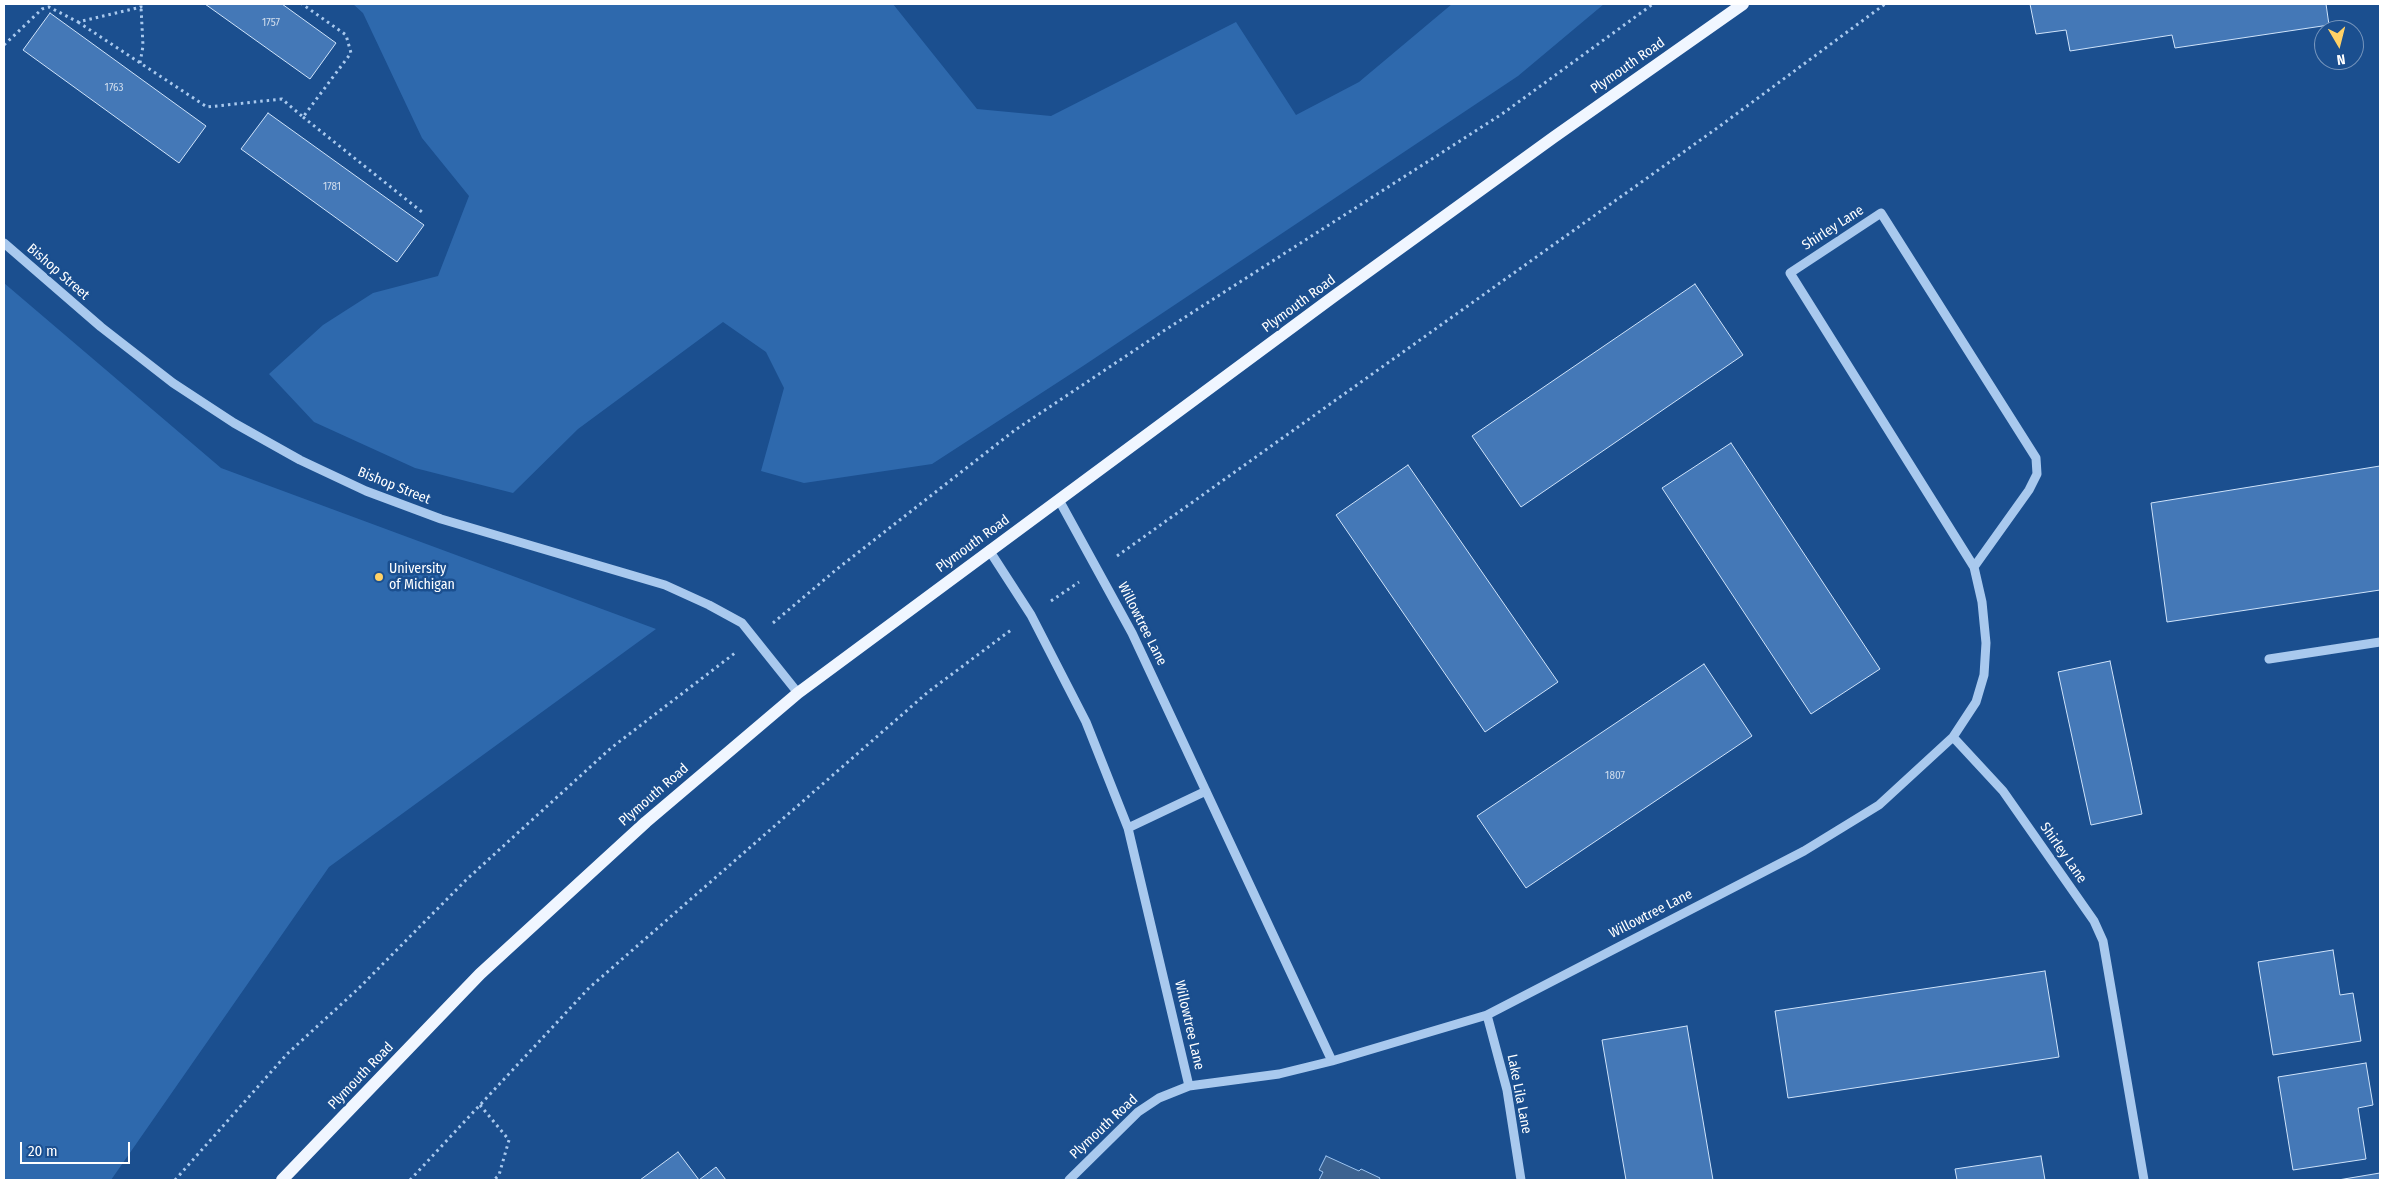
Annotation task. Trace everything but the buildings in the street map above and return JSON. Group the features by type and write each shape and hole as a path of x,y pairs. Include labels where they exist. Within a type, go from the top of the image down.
{"main road":[{"name":"Plymouth Road","path":"282,1180 480,974 646,822 798,692 1348,286 1554,137 1743,4"}],"street":[{"name":"Shirley Lane","path":"1974,568 2029,490 2037,474 2036,458 1882,213 1790,273 1974,568 1982,602 1986,643 1984,675 1976,702 1953,737 2003,791 2094,922 2103,941 2144,1180"},
{"name":"Bishop Street","path":"4,243 101,327 173,384 234,423 300,460 366,491 441,519 665,586 709,605 742,623 798,692"},
{"name":"Willowtree Lane","path":"1059,500 1132,632 1332,1061"},
{"name":"Willowtree Lane","path":"989,550 1031,615 1086,722 1128,828 1189,1086 1279,1074 1332,1061 1487,1015 1804,851 1879,805 1953,737"},
{"path":"2269,659 2380,642"},
{"path":"1128,828 1206,791"},
{"name":"Lake Lila Lane","path":"1487,1015 1506,1090 1521,1180"},
{"name":"Plymouth Road","path":"1069,1180 1138,1112 1159,1098 1189,1086"}],"path":[{"path":"302,4 346,35 351,53 303,117"},
{"path":"175,1180 287,1054 359,988 466,880 611,748 755,637 837,569 1015,430 1165,330 1502,114 1653,4"},
{"path":"410,1180 588,988 928,692 1031,615 1720,126 1885,4"},
{"path":"78,22 141,6 143,46 140,63"},
{"path":"4,45 42,9 49,7 78,22 207,108 282,99 422,212"},
{"path":"480,1105 509,1140 500,1175 494,1180"}],"shaded area":[{"path":"353,4 893,4 977,109 1051,116 1236,22 1296,115 1359,82 1452,4 1604,4 1518,76 1083,366 932,464 804,483 761,471 784,388 766,352 723,322 578,429 513,493 415,468 314,422 269,374 323,325 373,293 438,276 469,196 422,138 363,13"},
{"path":"4,283 221,468 656,629 329,867 111,1180 4,1180"},
{"path":"1326,1156 1380,1178 1379,1180 1319,1180 1323,1172 1319,1170"}],"place":[{"name":"University of Michigan","path":"379,577"}]}
